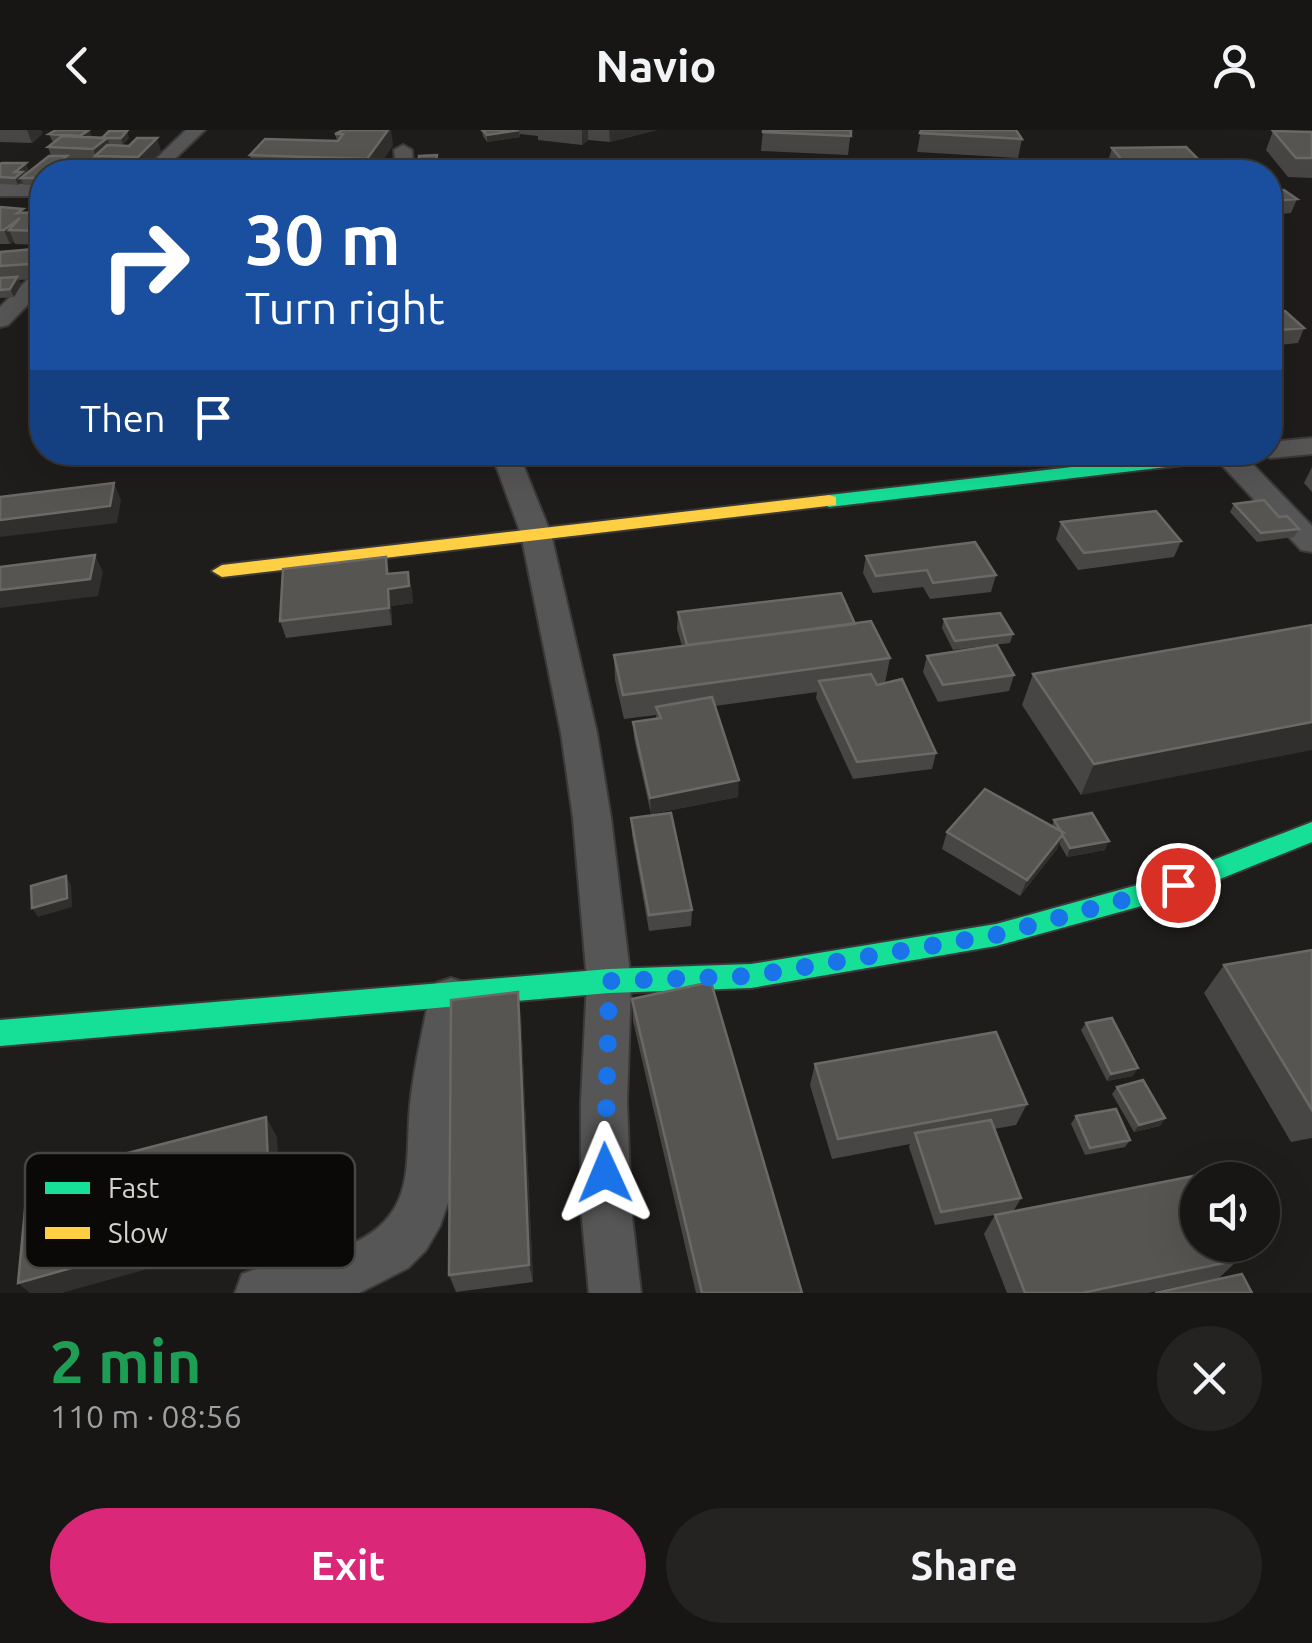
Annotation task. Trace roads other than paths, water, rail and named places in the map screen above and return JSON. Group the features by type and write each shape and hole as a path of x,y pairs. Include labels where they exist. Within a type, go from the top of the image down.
{"street":[{"path":"164,160 196,130"},
{"path":"402,150 403,160"},
{"path":"0,190 30,190"},
{"path":"0,320 30,290"},
{"path":"1282,449 1312,446"},
{"path":"509,465 536,534 579,733 592,818 609,981 604,1102 606,1208 615,1293"},
{"path":"222,571 1131,465"},
{"path":"1245,465 1312,542"},
{"path":"0,1033 609,981 751,976 996,935 1178,885 1312,832"},
{"path":"262,1293 335,1278 381,1258 412,1231 432,1179 433,1111 451,997"}]}
